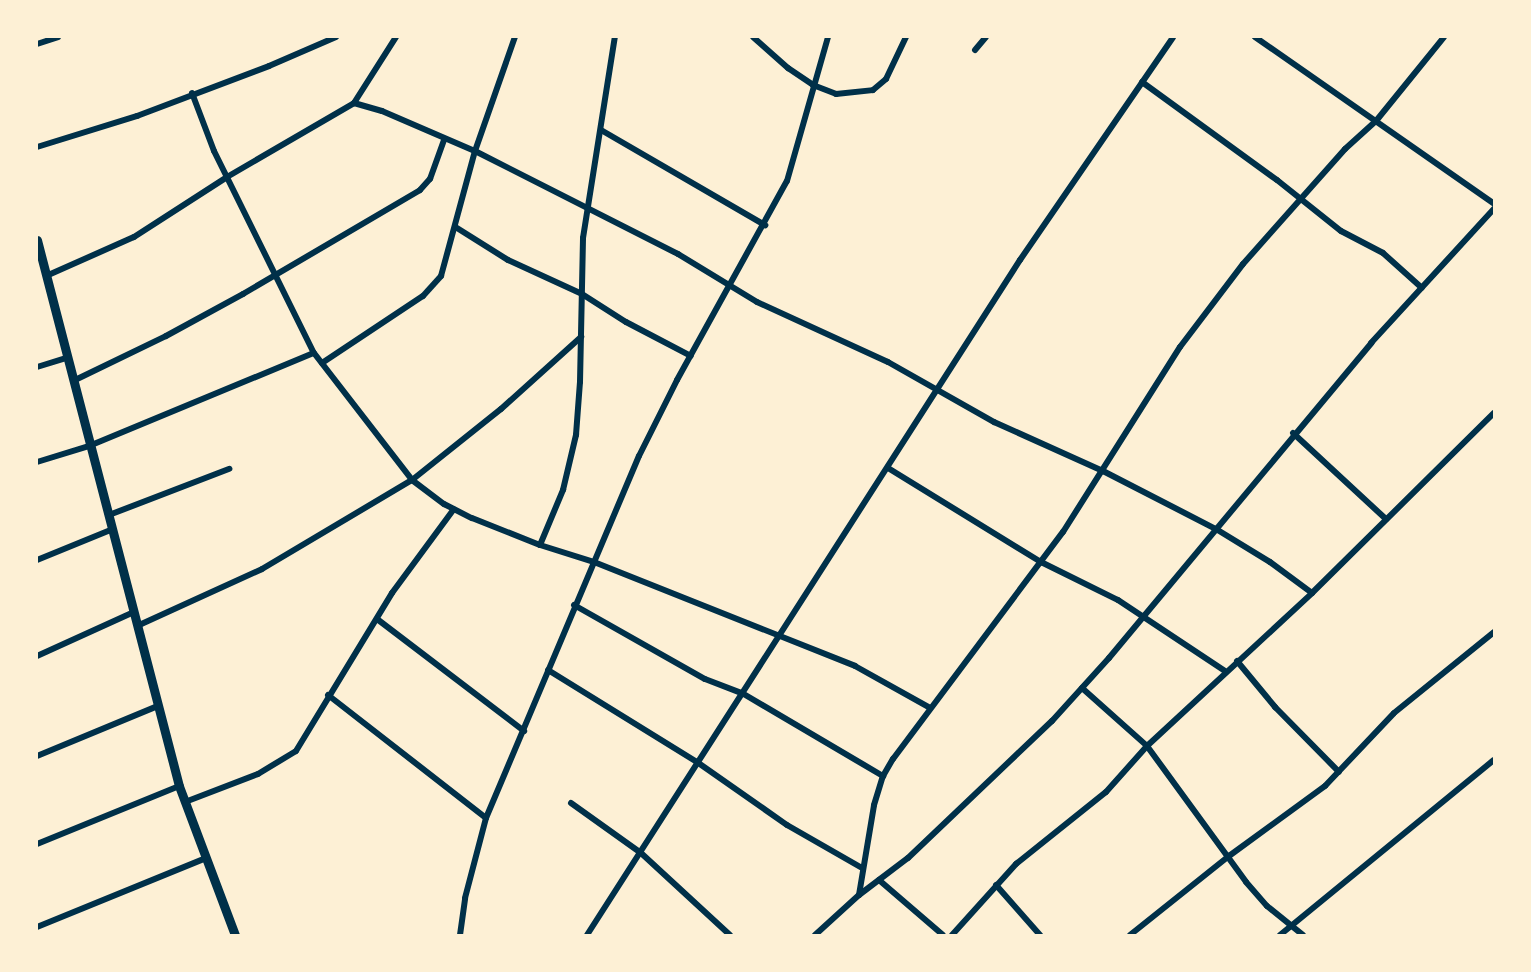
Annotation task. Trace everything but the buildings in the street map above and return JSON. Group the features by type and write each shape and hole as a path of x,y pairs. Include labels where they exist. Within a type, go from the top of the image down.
{"main road":[{"path":"37,240 179,786 231,934"}],"street":[{"path":"37,44 58,37"},
{"path":"37,148 102,128 269,66 336,37"},
{"path":"46,276 134,237 227,177 354,103 396,37"},
{"path":"322,363 433,288 441,276 457,228 475,152 515,37"},
{"path":"540,545 563,490 579,417 586,208 615,37"},
{"path":"753,37 788,68 813,85 836,94 873,90 886,79 906,37"},
{"path":"460,935 468,888 486,818 639,456 728,286 765,225 787,181 828,37"},
{"path":"975,50 986,37"},
{"path":"587,935 1020,260 1172,37"},
{"path":"815,935 859,895 908,858 996,777 1082,688 1293,433 1494,206 1255,37"},
{"path":"859,895 874,805 883,776 930,708 1041,562 1103,471 1180,347 1242,264 1360,133 1376,121 1443,37"},
{"path":"1142,82 1341,231 1383,253 1422,288"},
{"path":"192,93 227,177 314,353 412,480 454,509 540,545 594,562 855,666 930,708"},
{"path":"354,103 392,115 475,152 678,254 728,286 796,321 867,351 994,422 1103,471 1216,529 1270,562 1312,593"},
{"path":"601,130 765,225"},
{"path":"72,381 166,336 420,190 430,179 444,140"},
{"path":"457,228 508,260 582,294 626,322 691,356"},
{"path":"137,626 262,569 412,480 501,409 581,337"},
{"path":"37,462 89,446 314,353"},
{"path":"37,367 66,358"},
{"path":"952,935 1016,864 1106,792 1147,746 1312,593 1494,413"},
{"path":"1293,433 1385,519"},
{"path":"888,468 1041,562 1142,615 1226,671"},
{"path":"109,515 229,469"},
{"path":"185,802 278,764 296,751 377,619 454,509"},
{"path":"37,560 113,529"},
{"path":"574,605 705,679 742,693 883,776"},
{"path":"37,656 134,612"},
{"path":"377,619 524,732"},
{"path":"1130,935 1229,856 1292,812 1339,772 1394,713 1494,632"},
{"path":"1237,662 1275,707 1339,772"},
{"path":"548,670 697,762 786,825 862,868"},
{"path":"1082,688 1147,746 1267,906 1303,935"},
{"path":"328,695 486,818"},
{"path":"37,757 158,706"},
{"path":"1280,935 1494,760"},
{"path":"37,844 179,786"},
{"path":"571,803 641,853 730,935"},
{"path":"37,927 206,859"},
{"path":"879,880 943,935"},
{"path":"996,885 1040,935"}]}
